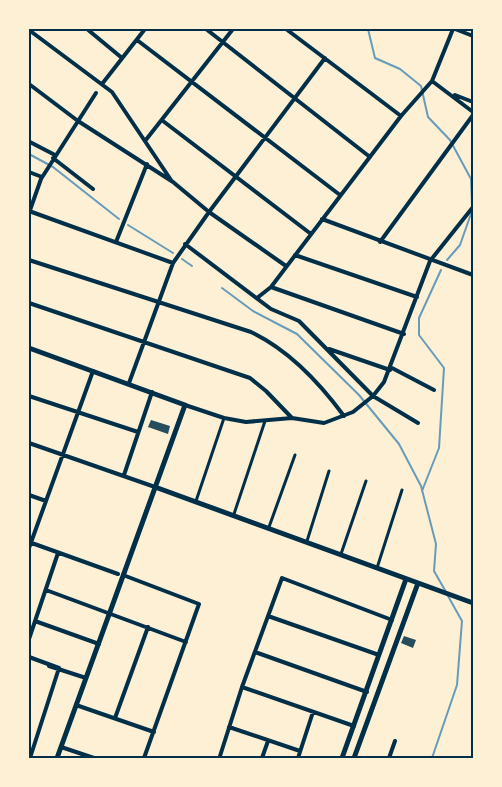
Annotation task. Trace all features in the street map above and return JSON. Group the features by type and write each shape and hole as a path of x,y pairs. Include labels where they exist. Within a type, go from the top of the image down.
{"street":[{"path":"87,29 122,58"},
{"path":"102,84 146,29"},
{"path":"206,29 370,157"},
{"path":"146,141 233,29"},
{"path":"286,29 400,116"},
{"path":"257,298 271,286 400,116 432,80 454,29 473,36"},
{"path":"29,30 112,92 172,182"},
{"path":"137,40 340,196"},
{"path":"129,383 157,302 173,263 185,244 325,58"},
{"path":"380,242 473,113 432,80"},
{"path":"29,84 78,121 147,164 209,212 286,266"},
{"path":"96,93 42,177 29,212 173,263"},
{"path":"450,93 473,102"},
{"path":"163,121 311,234"},
{"path":"30,142 93,189"},
{"path":"116,242 147,164"},
{"path":"29,172 42,177"},
{"path":"29,348 224,418 246,422 292,418 324,423 344,416 368,400 384,382 391,369 430,261 473,207"},
{"path":"322,219 430,261 473,275"},
{"path":"185,244 271,309 299,321 373,396 418,423"},
{"path":"295,255 417,297"},
{"path":"29,260 251,332 270,341 325,390 344,416"},
{"path":"271,286 404,334"},
{"path":"29,303 250,378 266,391 292,418"},
{"path":"327,348 391,369 434,390"},
{"path":"29,548 93,370"},
{"path":"124,475 152,392"},
{"path":"29,396 138,432"},
{"path":"57,758 110,613 121,574 156,487 185,405"},
{"path":"196,500 224,418"},
{"path":"234,514 265,421"},
{"path":"29,443 196,500 473,603"},
{"path":"269,527 294,455"},
{"path":"307,541 329,471"},
{"path":"341,554 366,480"},
{"path":"377,568 402,490"},
{"path":"29,495 46,501"},
{"path":"30,543 121,574 199,604 144,758"},
{"path":"29,639 58,553"},
{"path":"220,756 242,687 282,578 392,620"},
{"path":"342,758 406,579"},
{"path":"354,758 418,583"},
{"path":"46,590 186,642"},
{"path":"268,616 380,655"},
{"path":"35,621 99,644"},
{"path":"115,718 148,628"},
{"path":"255,652 367,692"},
{"path":"29,657 59,670 86,678"},
{"path":"376,666 386,670"},
{"path":"30,758 59,670"},
{"path":"242,687 354,726"},
{"path":"76,705 154,732"},
{"path":"298,758 313,712"},
{"path":"230,727 300,751"},
{"path":"389,758 395,740"},
{"path":"262,758 268,741"},
{"path":"62,747 94,758"}],"building":[{"path":"151,420 170,426 168,434 148,427"},
{"path":"404,636 416,640 413,648 401,643"}],"waterway":[{"path":"368,29 375,58 400,69 421,86 428,117 450,140 471,179 472,206"},
{"path":"29,154 53,167 119,219"},
{"path":"447,260 460,245 472,211"},
{"path":"128,225 173,253"},
{"path":"182,259 192,266"},
{"path":"422,491 439,448 444,368 419,335 419,318 441,270"},
{"path":"222,288 253,311 297,334 359,395 399,444 421,486 436,544 434,571 446,592"},
{"path":"432,758 457,685 462,621 448,596"}]}
